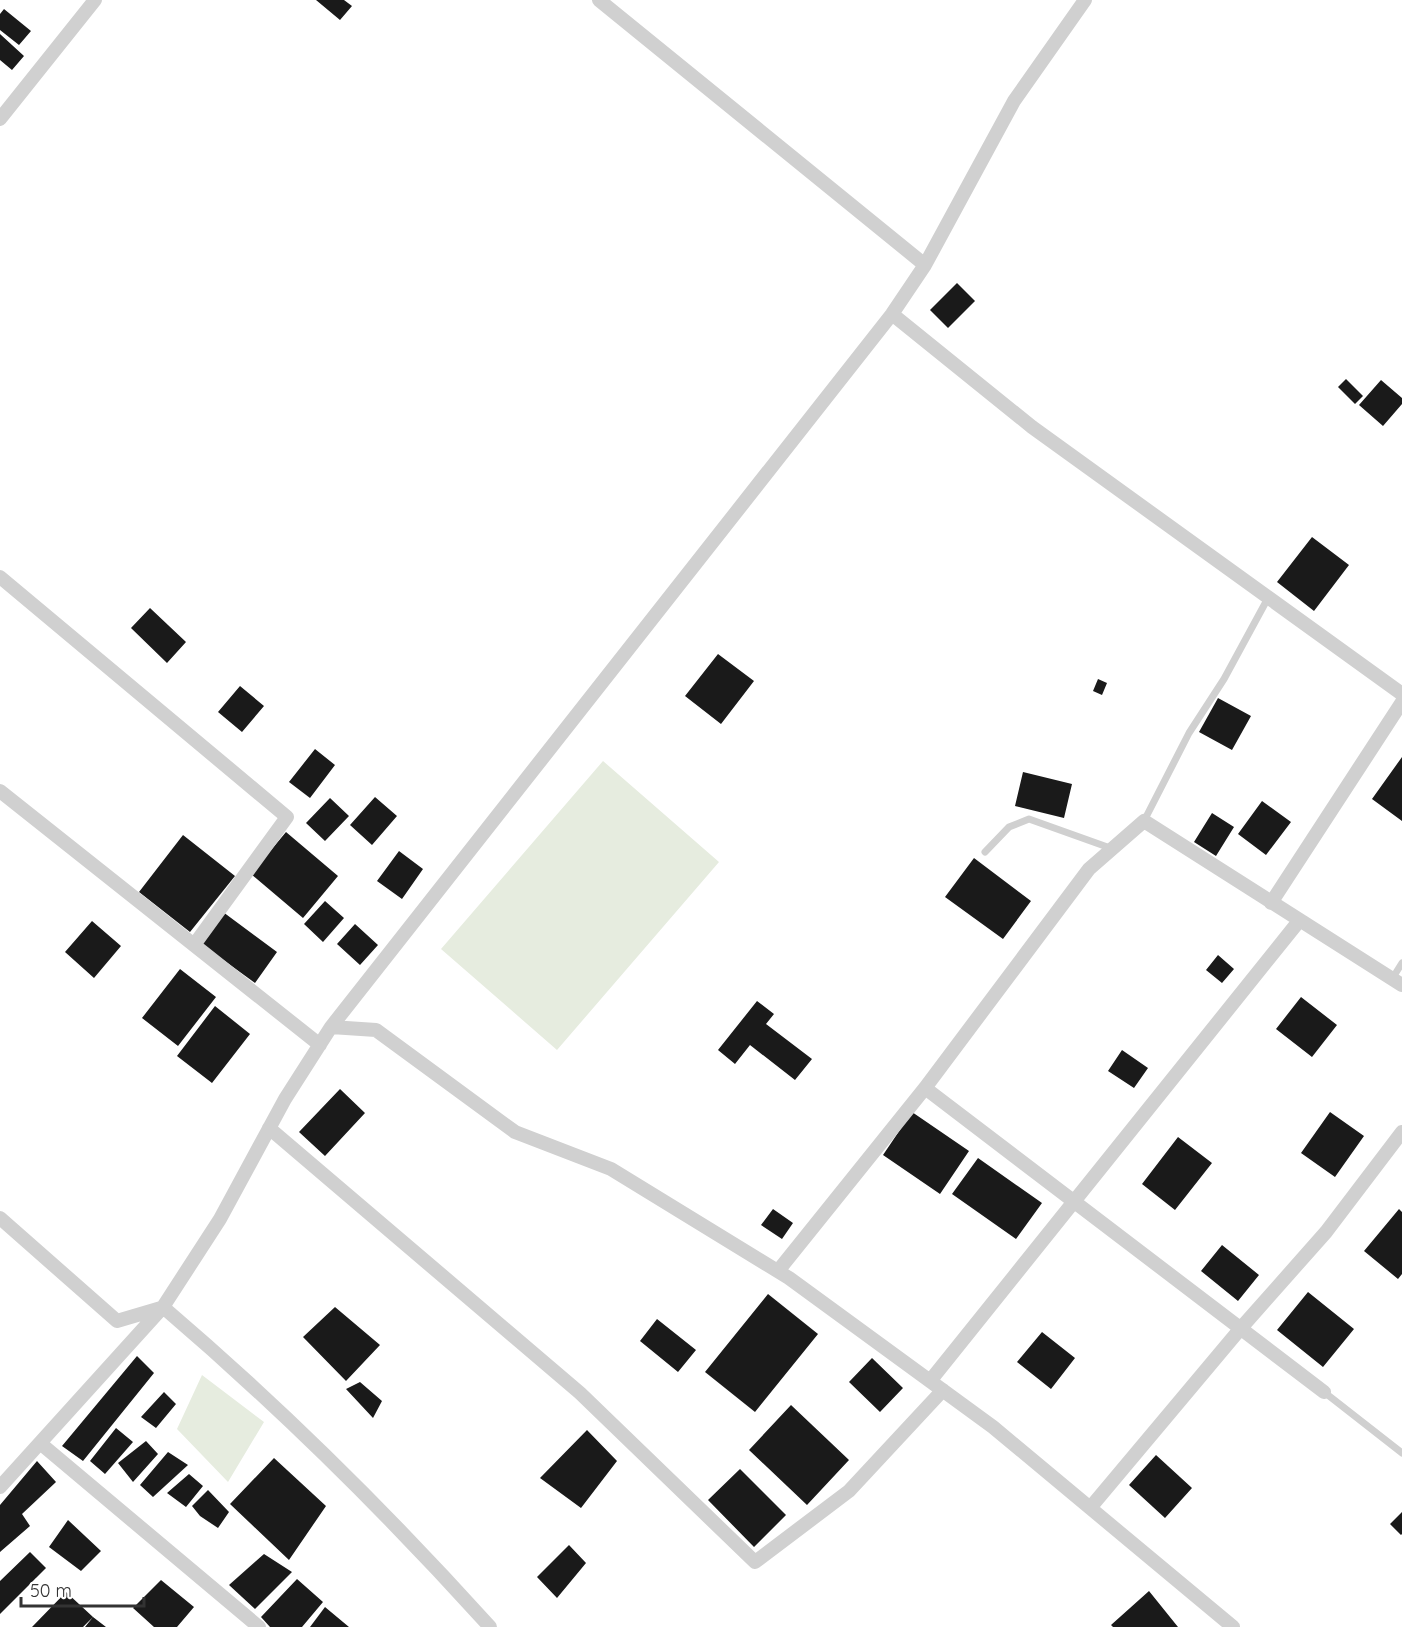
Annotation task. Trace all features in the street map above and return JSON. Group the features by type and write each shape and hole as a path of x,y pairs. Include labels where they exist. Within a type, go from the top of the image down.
{"street":[{"path":"0,119 95,0"},
{"path":"599,0 925,265"},
{"path":"0,1486 163,1307 220,1219 269,1128 331,1027 892,314 925,265 1014,101 1085,0"},
{"path":"892,314 1032,427 1402,694"},
{"path":"0,577 287,817 194,945"},
{"path":"1271,903 1402,702"},
{"path":"0,791 320,1045"},
{"path":"778,1271 925,1088 1089,870 1144,820 1397,982"},
{"path":"930,1381 1299,921"},
{"path":"331,1027 376,1030 515,1132 611,1169 778,1271 993,1427 1233,1627"},
{"path":"925,1088 1324,1392"},
{"path":"269,1128 580,1393 755,1562 849,1491 943,1390"},
{"path":"1090,1508 1241,1328 1326,1232 1402,1132"},
{"path":"0,1218 117,1322 163,1307"},
{"path":"163,1307 234,1368 434,1565 490,1627"},
{"path":"40,1443 260,1627"}],"lane":[{"path":"1144,820 1189,733 1224,679 1268,598"},
{"path":"985,852 1009,827 1029,819 1113,849"},
{"path":"1397,982 1402,963"},
{"path":"1324,1392 1402,1453"}],"shaded area":[{"path":"603,761 719,862 557,1050 441,949"},
{"path":"202,1375 264,1422 228,1482 177,1429"}],"building":[{"path":"316,0 344,0 352,6 340,20"},
{"path":"4,9 31,31 19,45 0,30 0,14"},
{"path":"0,34 24,56 12,70 0,60"},
{"path":"957,283 975,301 948,328 930,310"},
{"path":"1346,379 1363,396 1355,404 1338,387"},
{"path":"1381,380 1402,398 1402,404 1383,426 1359,405"},
{"path":"1312,537 1349,565 1314,611 1277,582"},
{"path":"150,608 186,642 167,663 131,628"},
{"path":"718,654 754,681 721,724 685,696"},
{"path":"1098,679 1107,683 1102,695 1093,691"},
{"path":"240,686 264,706 242,732 218,712"},
{"path":"1218,698 1251,716 1232,750 1199,732"},
{"path":"315,749 335,765 310,798 289,782"},
{"path":"1402,757 1402,821 1372,799"},
{"path":"1023,772 1072,784 1064,818 1015,806"},
{"path":"375,797 397,816 372,845 350,825"},
{"path":"330,798 349,816 325,841 306,823"},
{"path":"1262,801 1291,822 1266,855 1238,834"},
{"path":"1212,813 1234,827 1216,856 1194,842"},
{"path":"286,832 338,876 303,918 251,874"},
{"path":"183,835 235,876 190,932 139,892"},
{"path":"399,851 423,869 402,899 377,881"},
{"path":"974,858 1031,901 1003,939 945,897"},
{"path":"325,901 344,918 323,942 304,924"},
{"path":"223,912 277,952 255,983 200,943"},
{"path":"92,921 121,946 94,978 65,952"},
{"path":"355,924 378,945 360,965 337,944"},
{"path":"1218,955 1234,969 1222,983 1206,970"},
{"path":"180,969 216,997 178,1046 142,1018"},
{"path":"1301,997 1337,1025 1312,1057 1276,1029"},
{"path":"757,1001 774,1014 766,1024 812,1059 795,1080 750,1045 735,1064 718,1050"},
{"path":"215,1006 250,1034 212,1083 177,1056"},
{"path":"1122,1050 1148,1068 1134,1088 1108,1071"},
{"path":"340,1089 365,1113 325,1156 299,1132"},
{"path":"912,1112 969,1151 940,1194 883,1155"},
{"path":"1330,1112 1364,1136 1335,1177 1301,1153"},
{"path":"1178,1137 1212,1163 1175,1210 1142,1184"},
{"path":"978,1158 1042,1203 1016,1239 952,1194"},
{"path":"773,1209 793,1223 782,1239 761,1225"},
{"path":"1399,1209 1402,1212 1402,1274 1398,1279 1364,1251"},
{"path":"1222,1245 1259,1275 1238,1301 1201,1271"},
{"path":"1308,1292 1354,1329 1323,1367 1277,1330"},
{"path":"768,1294 818,1334 755,1412 705,1372"},
{"path":"335,1307 380,1345 346,1381 303,1337"},
{"path":"657,1319 696,1350 678,1372 640,1341"},
{"path":"1042,1332 1075,1358 1051,1389 1017,1362"},
{"path":"137,1356 154,1373 83,1461 62,1446"},
{"path":"872,1358 903,1388 880,1412 849,1382"},
{"path":"360,1382 382,1401 373,1418 346,1389"},
{"path":"164,1392 176,1404 156,1428 141,1417"},
{"path":"791,1405 849,1460 807,1505 749,1450"},
{"path":"116,1428 133,1442 105,1474 90,1461"},
{"path":"587,1430 617,1461 581,1508 540,1478"},
{"path":"146,1441 158,1454 133,1482 118,1463"},
{"path":"168,1452 188,1465 153,1497 140,1485"},
{"path":"1156,1455 1192,1488 1165,1518 1129,1485"},
{"path":"274,1458 326,1506 289,1560 230,1504"},
{"path":"37,1461 56,1482 22,1514 30,1526 0,1552 0,1505"},
{"path":"740,1469 786,1515 754,1547 708,1500"},
{"path":"189,1474 203,1486 186,1507 167,1493"},
{"path":"208,1490 229,1512 218,1528 200,1516 192,1506"},
{"path":"1402,1512 1402,1534 1401,1535 1390,1524"},
{"path":"68,1520 101,1551 81,1571 49,1547"},
{"path":"569,1545 586,1563 557,1598 537,1577"},
{"path":"30,1552 46,1568 0,1614 0,1581"},
{"path":"264,1554 292,1572 255,1609 229,1585"},
{"path":"297,1579 323,1602 302,1627 270,1627 261,1617"},
{"path":"161,1580 194,1607 177,1627 154,1627 133,1608"},
{"path":"1149,1591 1178,1627 1113,1627 1111,1625"},
{"path":"66,1592 93,1617 83,1627 32,1627"},
{"path":"325,1607 349,1627 310,1627"},
{"path":"93,1617 106,1627 85,1627"}]}
